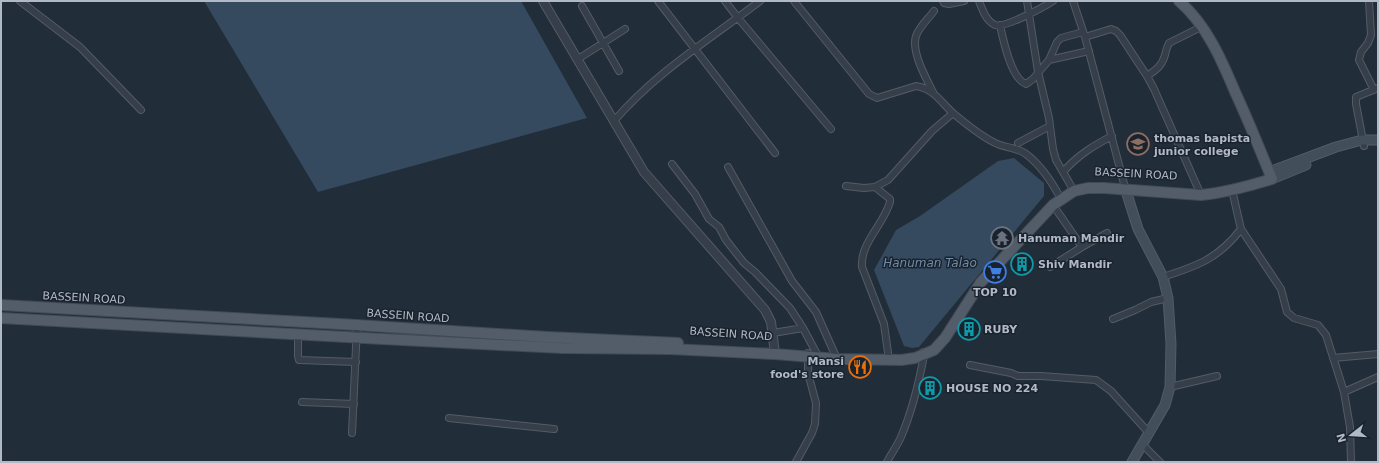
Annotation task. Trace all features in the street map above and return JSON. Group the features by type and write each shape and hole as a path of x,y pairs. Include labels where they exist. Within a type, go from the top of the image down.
{"main road":[{"path":"1179,1 1188,9 1210,39 1223,63 1271,176"},
{"path":"923,353 934,350 945,338 981,282 1057,200 1073,189 1126,188 1213,194 1247,187 1336,147 1378,140"},
{"path":"1363,143 1378,146"},
{"path":"1200,192 1271,176"},
{"path":"1126,188 1138,229 1163,277 1168,298 1171,344 1170,387 1165,405 1132,462"},
{"name":"BASSEIN ROAD","path":"1,305 548,337 650,341 836,357 915,358 923,353"},
{"path":"20,306 20,318"},
{"path":"79,309 79,322"},
{"name":"BASSEIN ROAD","path":"1,318 562,348 775,351"},
{"path":"470,332 470,343"}],"street":[{"path":"20,1 80,47 140,110"},
{"path":"543,1 644,172 766,310 771,322 775,351"},
{"path":"658,1 775,153"},
{"path":"725,1 831,129"},
{"path":"614,121 648,86 760,1"},
{"path":"794,1 869,94 877,98 916,86 933,92"},
{"path":"943,1 944,3 949,4 964,1"},
{"path":"979,1 983,12 995,25 1000,25 1030,14 1053,1"},
{"path":"1027,1 1038,72 1050,126 1053,149 1056,160 1073,189"},
{"path":"1073,1 1089,51 1126,188"},
{"path":"1363,143 1356,96 1376,89 1359,60 1359,56 1368,43 1371,35 1369,1"},
{"path":"582,6 619,71"},
{"path":"934,11 916,34 915,42 916,54 933,92 953,113 991,140 1025,153 1038,164 1050,178 1057,200 1082,247"},
{"path":"1000,25 1005,50 1014,71 1022,83 1026,84 1049,60 1057,42 1061,38 1112,29 1116,31 1147,76 1200,192"},
{"path":"1147,76 1157,70 1162,64 1166,48 1169,43 1201,27"},
{"path":"578,59 624,29"},
{"path":"1049,60 1089,51"},
{"path":"846,186 864,188 875,187 888,180 932,131 953,113"},
{"path":"1018,143 1050,126"},
{"path":"1063,172 1073,160 1088,149 1112,136"},
{"path":"672,164 695,194 708,219 719,227 726,240 744,264 755,272 790,308 803,328 813,355 808,373 816,403 815,424 812,433 796,462"},
{"path":"728,167 792,281 816,312 836,357"},
{"path":"875,187 890,199 890,202 861,259 862,267 884,324 889,358"},
{"path":"1232,190 1241,229 1281,289 1287,312 1294,318 1318,325 1326,335 1344,392 1350,427 1351,462"},
{"path":"1163,277 1200,265 1218,254 1241,229"},
{"path":"1050,267 1107,233"},
{"path":"1113,319 1132,312 1151,302 1168,298"},
{"path":"352,433 357,325"},
{"path":"772,333 803,328"},
{"path":"298,334 299,360 356,362"},
{"path":"887,462 900,438 909,415 918,382 923,353"},
{"path":"1333,358 1378,354"},
{"path":"970,365 1011,373 1018,376 1096,380 1111,391 1149,433"},
{"path":"1170,387 1217,376"},
{"path":"1344,392 1378,377"},
{"path":"302,402 354,404"},
{"path":"449,418 554,429"},
{"path":"1142,444 1160,462"}],"water":[{"path":"204,1 521,1 587,118 318,192"},
{"name":"Hanuman Talao","path":"1014,158 1044,183 1044,196 919,347 912,348 904,346 874,270 896,230 920,216 998,161"}],"place":[{"name":"thomas bapista junior college","path":"1138,144"},
{"name":"Hanuman Mandir","path":"1002,238"},
{"name":"Shiv Mandir","path":"1022,264"},
{"name":"TOP 10","path":"995,272"},
{"name":"RUBY","path":"969,329"},
{"name":"Mansi food's store","path":"860,367"},
{"name":"HOUSE NO 224","path":"930,388"}]}
